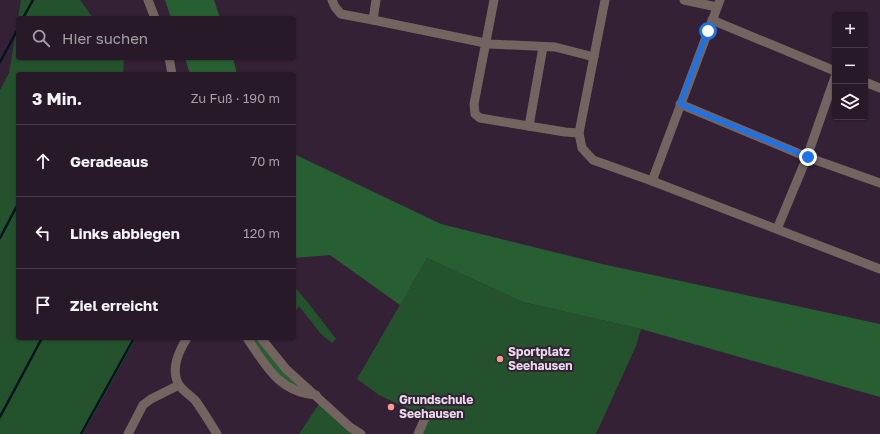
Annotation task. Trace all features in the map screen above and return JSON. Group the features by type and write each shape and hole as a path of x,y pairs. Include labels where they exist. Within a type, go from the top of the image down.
{"street":[{"path":"148,0 155,16"},
{"path":"332,0 335,7 341,14 486,43 554,47 594,57"},
{"path":"373,20 376,0"},
{"path":"494,0 474,104 475,114 480,118 579,133"},
{"path":"605,0 579,133 582,148 593,160 652,181 880,269"},
{"path":"652,181 718,4 684,0"},
{"path":"712,20 832,69"},
{"path":"529,126 544,47"},
{"path":"169,60 172,72"},
{"path":"868,83 880,88"},
{"path":"777,229 808,157 833,84"},
{"path":"680,104 808,157 880,183"},
{"path":"186,340 177,357 176,371 180,385 194,400 217,434"},
{"path":"248,340 275,377 288,387 305,394 316,396"},
{"path":"263,340 286,369 350,427 361,434"},
{"path":"128,434 143,405 151,399 180,385"},
{"path":"418,434 426,416"}],"green space":[{"path":"21,0 80,0 92,16 18,16"},
{"path":"165,0 214,0 219,16 170,16"},
{"path":"16,32 16,60 124,60 123,72 16,72 16,340 135,340 83,434 0,434 0,90 9,73"},
{"path":"186,60 234,60 236,72 189,72"},
{"path":"296,155 441,224 602,264 880,324 880,397 641,329 523,302 427,258 400,305 330,255 296,258"},
{"name":"Sportplatz Seehausen","path":"427,258 523,302 641,329 636,346 596,434 417,434 426,417 379,395 357,379"},
{"path":"296,288 336,339 332,343 321,334 299,306 296,310"},
{"path":"252,340 258,340 279,366 291,378 306,389 302,390 277,376"},
{"path":"319,404 353,434 299,434"}],"waterway":[{"path":"24,16 33,0"},
{"path":"0,62 16,33"},
{"path":"0,238 16,208"},
{"path":"0,417 41,340"},
{"path":"81,434 133,340"}],"place":[{"name":"Sportplatz Seehausen","path":"500,359"},
{"name":"Grundschule Seehausen","path":"391,407"}],"route":[{"path":"708,31 680,104 808,157"}]}
